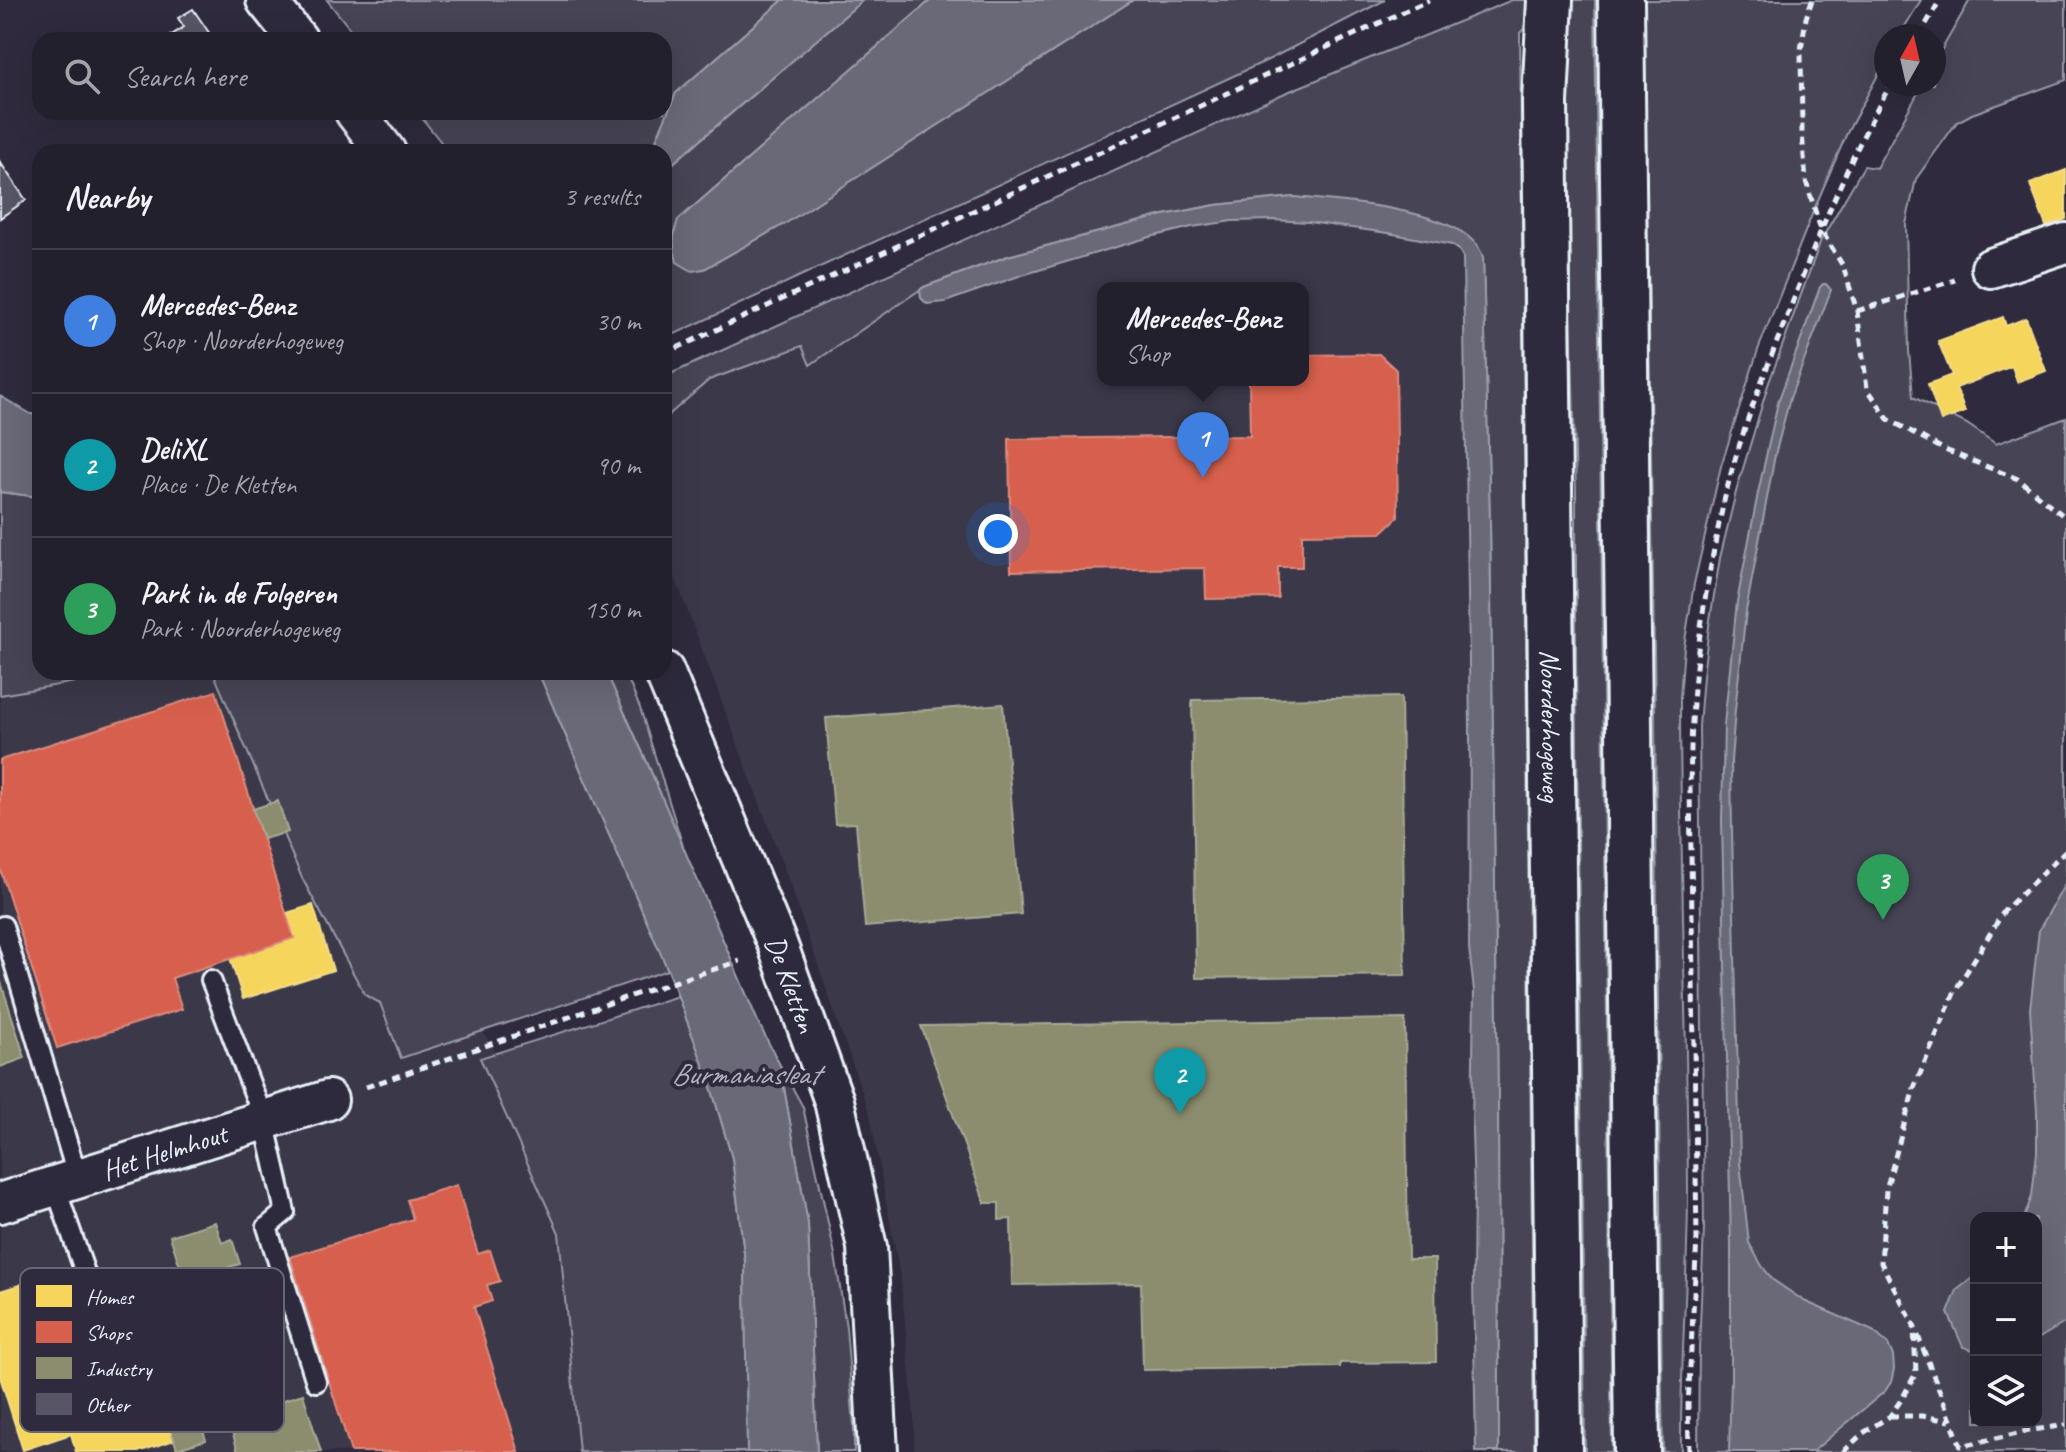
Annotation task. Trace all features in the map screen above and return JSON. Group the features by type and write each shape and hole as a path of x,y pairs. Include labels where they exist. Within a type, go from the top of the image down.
{"main road":[{"name":"Noorderhogeweg","path":"1550,0 1545,102 1559,1452"},
{"path":"1621,0 1637,1452"}],"street":[{"path":"266,0 292,32"},
{"path":"361,120 380,144"},
{"path":"1991,268 2066,243"},
{"name":"De Kletten","path":"668,680 778,946 834,1101 867,1247 878,1452"},
{"name":"Het Helmhout","path":"0,1203 328,1100"}],"lane":[{"path":"3,926 86,1268"},
{"path":"211,980 264,1120 285,1212 267,1227 280,1268"},
{"path":"284,1281 316,1382"}],"path":[{"path":"672,350 1429,0"},
{"path":"1812,0 1801,50 1806,181 1821,230 1843,266 1857,311 1867,388 1888,419 1945,450 2018,479 2066,518"},
{"path":"1926,24 1940,0"},
{"path":"1689,1452 1688,1405 1697,1238 1690,789 1697,651 1729,484 1755,398 1821,230 1884,96"},
{"path":"1857,311 1991,268"},
{"path":"2066,850 2004,911 1955,991 1914,1088 1886,1190 1881,1263 1913,1323 1961,1446 2066,1425"},
{"path":"328,1100 736,963"},
{"path":"1843,1452 1863,1433 1890,1416 1916,1373 1913,1323"},
{"path":"1890,1416 1922,1416 1951,1422"}],"shaded area":[{"path":"327,0 783,0 676,93 672,102 672,32 353,32"},
{"path":"863,0 931,0 678,220 673,250 704,269 786,223 1133,0 1385,0 1270,59 672,335 672,164"},
{"path":"1512,0 1535,0 1535,17 1520,33 1534,1452 1499,1452 1498,1101 1490,523 1483,258 1477,244 1415,215 1372,206 1293,197 1215,205 1164,215 1008,256 924,287 810,365 802,346 709,380 672,412 672,373 1285,93"},
{"path":"1567,0 1595,0 1612,1452 1585,1452 1576,493"},
{"path":"1644,0 1921,0 1906,24 1874,24 1874,82 1847,133 1758,350 1721,466 1694,584 1680,698 1688,1191 1681,1452 1663,1452"},
{"path":"1970,0 2066,0 2066,80 1957,122 1916,179 1906,224 1913,397 1967,424 1996,444 2066,418 2066,1452 1698,1452 1704,1228 1699,726 1709,626 1720,558 1736,492 1768,385 1821,240 1864,166 1876,168 1916,96 1946,96 1946,42"},
{"path":"423,120 665,120 654,144 443,144"},
{"path":"1504,181 1507,1452 914,1452 914,1417 901,1282 870,1115 788,879 672,569 672,392 1002,240"},
{"path":"0,492 32,496 32,680 87,680 0,695"},
{"path":"0,651 32,668 32,680 274,680 601,1229 641,1452 0,1452"},
{"path":"216,680 541,680 668,970 401,1058 380,1003 365,995 302,878"},
{"path":"610,680 628,680 687,859"},
{"path":"678,996 709,1080 732,1158 745,1261 747,1452 579,1452 559,1233 480,1058"},
{"path":"780,1065 803,1107 835,1255 846,1327 854,1452 817,1452 808,1224"}],"water":[{"path":"783,0 863,0 672,164 672,144 654,144 665,120 672,120 672,102 676,93"},
{"path":"931,0 1133,0 786,223 704,269 692,271 677,262 674,241 678,220"},
{"path":"1293,197 1389,208 1439,221 1459,230 1474,242 1483,258 1498,1101 1499,1452 1476,1452 1472,1130 1474,991 1469,948 1470,729 1463,257 1452,245 1388,233 1308,222 1232,221 1150,237 1019,276 945,302 927,304 921,298 920,290 924,287 1008,256 1164,215 1216,205"},
{"path":"1823,284 1831,290 1790,398 1775,455 1746,611 1735,710 1731,761 1740,1163 1749,1243 1762,1266 1773,1280 1804,1301 1873,1331 1888,1344 1894,1369 1885,1391 1812,1452 1729,1452 1731,1246 1722,821 1724,725 1737,602 1778,402"},
{"path":"0,396 32,414 32,496 0,492"},
{"name":"Burmaniasleat","path":"541,680 610,680 759,1024 780,1065 808,1224 817,1452 747,1452 745,1261 732,1158 709,1080 668,970"},
{"path":"2066,882 2066,1322 2042,1336 2042,1212 2026,1212 2032,1196 2037,1152 2030,1009 2039,930"},
{"path":"1970,1280 1970,1349 1963,1347 1948,1313 1957,1290"}],"building: Homes":[{"path":"2066,170 2066,219 2046,226 2030,184"},
{"path":"2003,317 2006,326 2026,318 2046,371 2017,382 2012,366 1956,388 1965,412 1941,421 1928,384 1952,375 1938,341"},
{"path":"313,905 333,970 243,999 230,958 294,938 287,913"},
{"path":"20,1285 20,1432 171,1432 174,1440 138,1452 76,1452 71,1434 23,1450 0,1377 0,1291"}],"building: Shops":[{"path":"1379,354 1396,370 1398,517 1381,533 1302,534 1302,567 1278,567 1278,598 1206,599 1205,568 1011,571 1009,439 1250,436 1249,386 1309,386 1309,355"},
{"path":"216,691 294,938 172,978 182,1009 57,1048 0,868 0,760"},
{"path":"457,1185 478,1254 490,1250 500,1281 487,1285 492,1301 474,1307 519,1452 351,1452 290,1257 413,1219 407,1200"}],"building: Industry":[{"path":"1401,697 1405,975 1196,978 1192,700"},
{"path":"1003,704 1021,914 865,927 856,823 835,824 826,718"},
{"path":"278,801 288,832 263,839 253,809"},
{"path":"0,979 25,1058 0,1067"},
{"path":"1405,1019 1408,1259 1435,1259 1436,1362 1143,1370 1141,1283 1012,1285 1011,1219 999,1220 999,1203 985,1203 921,1026"},
{"path":"215,1222 222,1243 232,1239 240,1264 229,1268 180,1268 170,1236"},
{"path":"303,1394 321,1452 238,1452 232,1432 284,1432 284,1400"},
{"path":"172,1432 203,1432 206,1440 177,1449"}],"building: Other":[{"path":"193,9 209,32 176,32 184,27 178,18"},
{"path":"0,162 26,200 0,218"}],"place":[{"name":"Mercedes-Benz","path":"1203,478"},
{"name":"Park in de Folgeren","path":"1883,920"},
{"name":"DeliXL","path":"1180,1114"}]}
